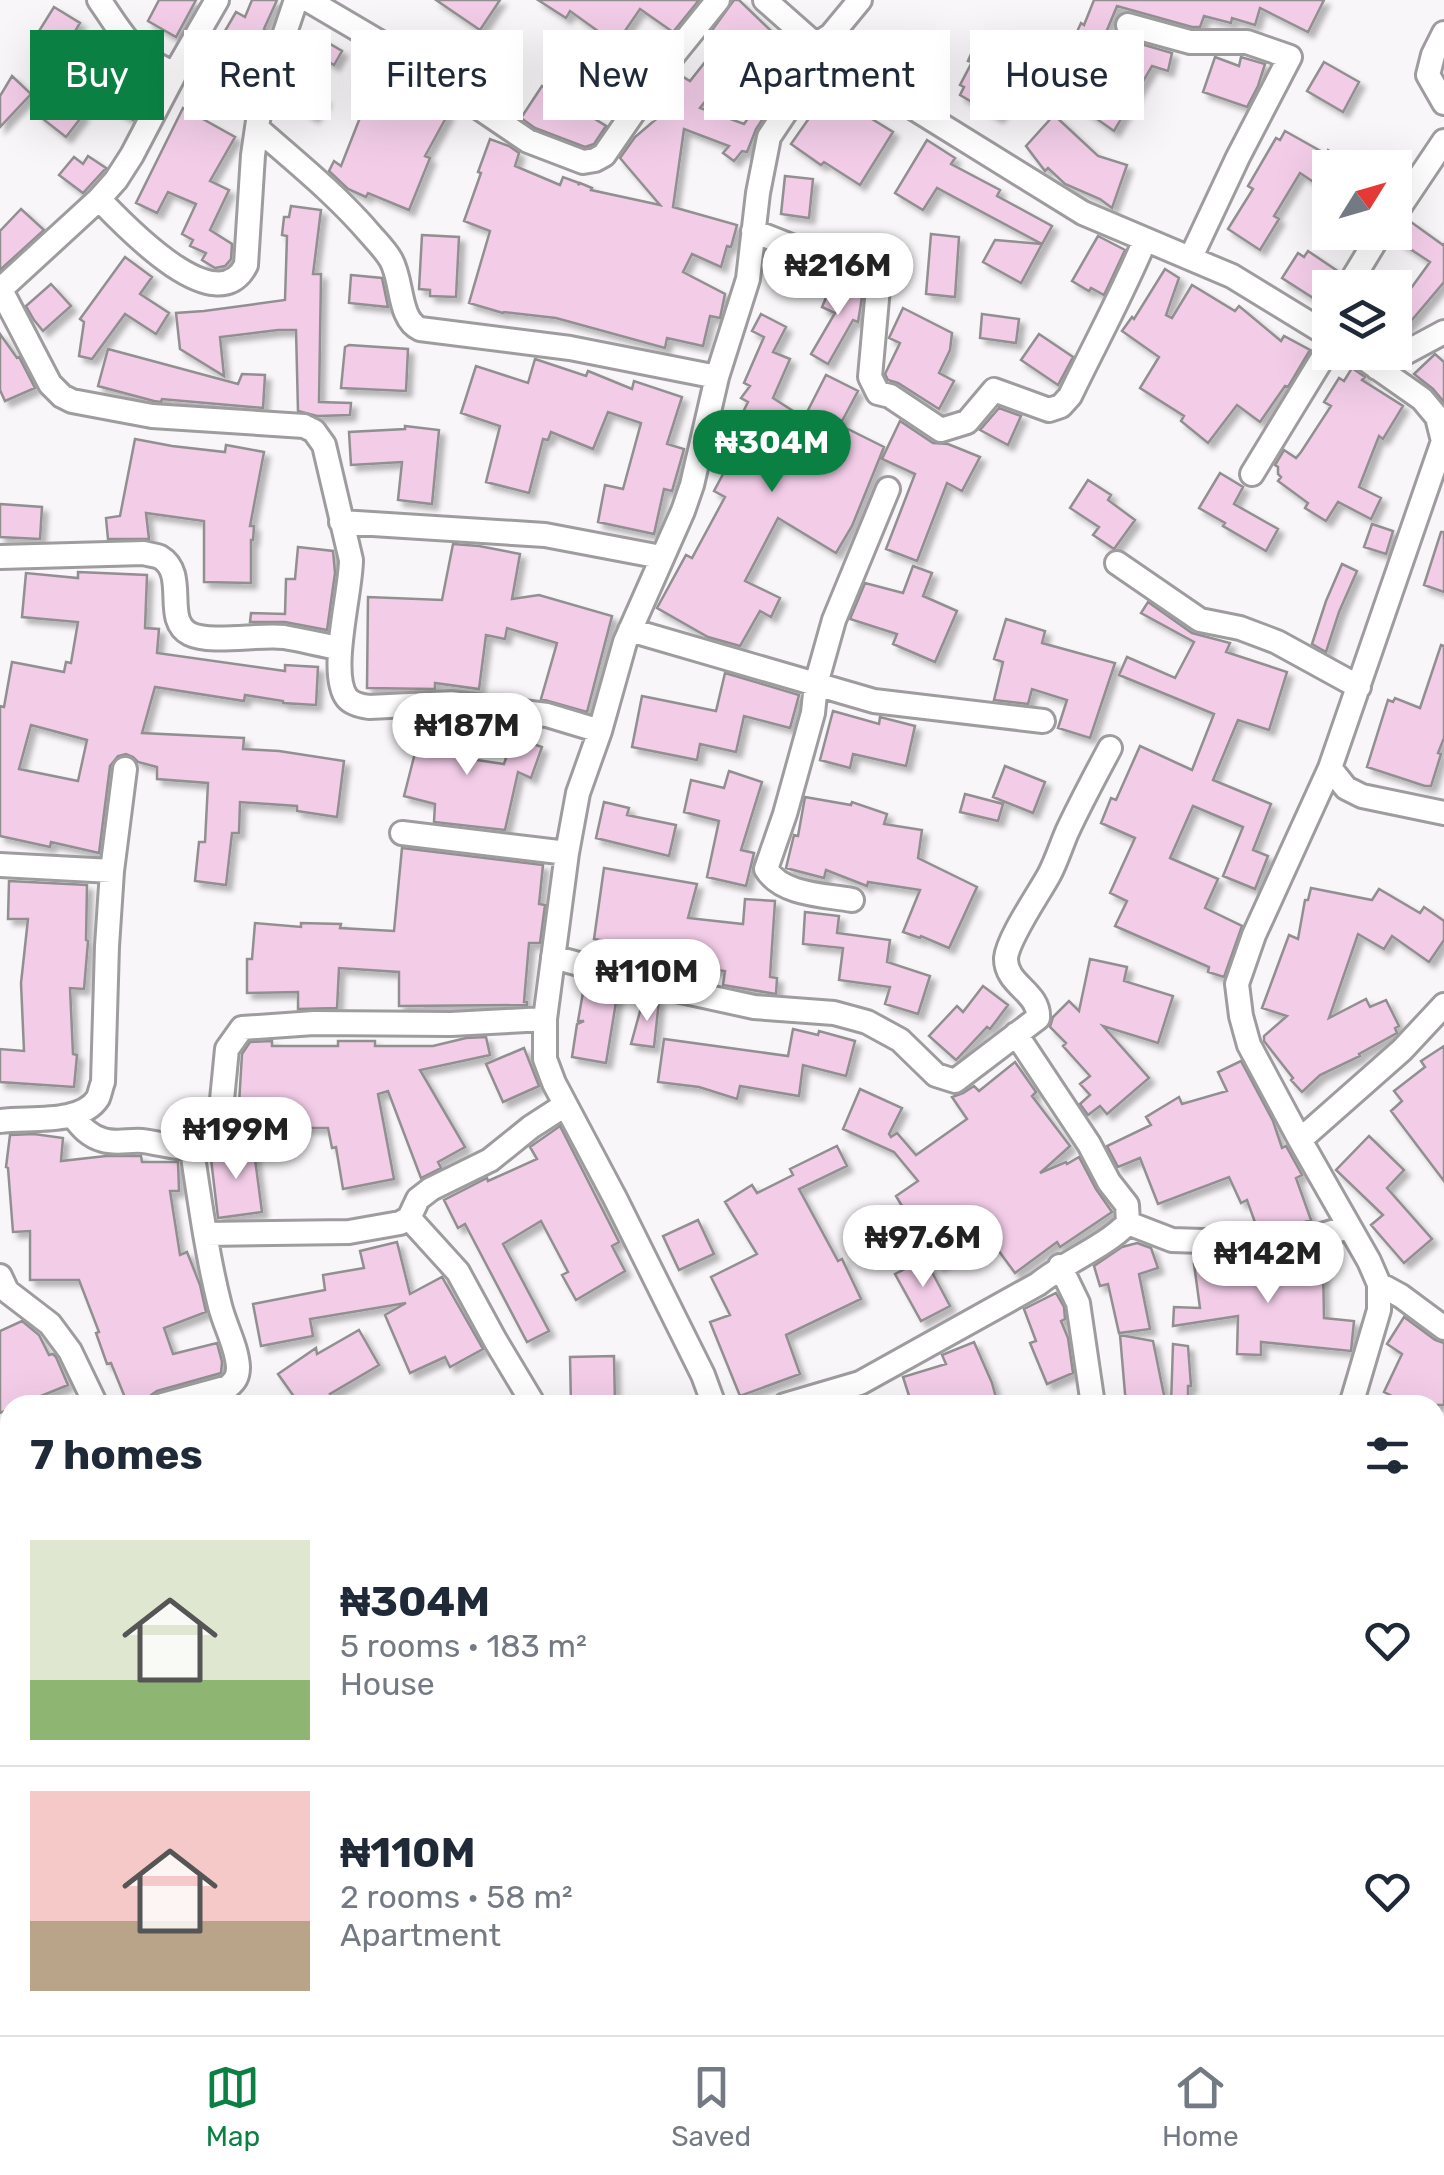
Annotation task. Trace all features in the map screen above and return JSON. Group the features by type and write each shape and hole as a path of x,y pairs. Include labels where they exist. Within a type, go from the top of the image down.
{"street":[{"path":"100,0 136,51 154,66 175,73"},
{"path":"218,0 116,180 1,290 50,384 72,401 152,416 304,426 314,431 324,445 351,560 338,648 342,686 347,698 356,704 369,707 450,703 546,715 600,731"},
{"path":"99,199 152,250 184,273 218,285 240,277 246,266 260,107 296,0"},
{"path":"308,0 398,53 528,141 583,162 604,155 718,0"},
{"path":"765,0 800,30"},
{"path":"836,30 860,0"},
{"path":"1128,25 1190,42 1247,42 1290,57 1191,257"},
{"path":"1444,33 1432,55 1428,76 1444,102"},
{"path":"710,1395 545,1060 545,1019 578,792 630,630 692,485 717,377 748,278 769,137 779,120"},
{"path":"935,120 1083,213 1232,276 1312,323"},
{"path":"257,128 346,205 390,257 410,324 420,329 570,348 717,377"},
{"path":"1412,189 1444,141"},
{"path":"753,231 874,281 878,288 870,377 874,387 941,430 967,422 994,390 1049,410 1060,406 1070,396 1145,240"},
{"path":"1412,349 1444,332"},
{"path":"1252,474 1312,362"},
{"path":"1354,1395 1379,1310 1379,1284 1250,1045 1236,984 1254,935 1330,768 1443,440 1441,420 1422,399 1380,370"},
{"path":"852,900 788,888 774,880 766,869 813,712 816,684 834,620 888,489"},
{"path":"342,522 545,534 661,557"},
{"path":"0,556 144,554 160,558 176,582 178,621 188,633 207,638 282,637 338,648"},
{"path":"1117,563 1200,620 1240,628 1277,642 1360,687"},
{"path":"630,630 874,702 1044,721"},
{"path":"554,957 754,1008 834,1013 867,1022 900,1040 936,1075 955,1081 1038,1018 1033,1000 1010,976 1006,956 1110,748"},
{"path":"1330,768 1346,788 1362,796 1444,814"},
{"path":"0,1121 68,1118 98,1098 103,1082 112,871 126,770"},
{"path":"402,833 568,853"},
{"path":"0,865 112,871"},
{"path":"1300,1140 1402,1050 1444,1006"},
{"path":"73,1116 84,1130 99,1139 137,1140 192,1150 216,1140 227,1049 242,1028 545,1019"},
{"path":"1016,1034 1126,1205 1128,1224"},
{"path":"205,1234 349,1232 400,1223 409,1218 418,1199 431,1189 490,1160 565,1105"},
{"path":"192,1150 220,1309 238,1362 238,1374 228,1388 201,1395"},
{"path":"409,1218 458,1272 528,1395"},
{"path":"1128,1224 1172,1240 1291,1244 1349,1228"},
{"path":"819,1395 860,1383 1038,1284 1060,1266 1112,1239 1128,1224"},
{"path":"1060,1266 1078,1303 1092,1395"},
{"path":"0,1276 11,1302 50,1324 70,1351 91,1395"},
{"path":"1379,1284 1444,1328"}],"building":[{"path":"159,0 196,0 176,37 148,21"},
{"path":"252,0 277,0 265,30 226,30 236,12 245,17"},
{"path":"436,0 500,0 480,30"},
{"path":"538,0 699,0 675,30 640,9 626,30 596,30 570,11 566,18"},
{"path":"734,0 739,0 770,30 712,30"},
{"path":"1094,0 1324,0 1308,32 1260,8 1255,25 1204,16 1200,27 1192,27 1117,6 1107,30 1078,30 1081,23 1084,25"},
{"path":"54,7 80,23 76,30 40,30"},
{"path":"331,44 342,51 334,65 331,63"},
{"path":"1144,45 1172,53 1168,71 1152,66 1144,80"},
{"path":"1215,57 1239,66 1241,57 1265,64 1247,107 1203,92"},
{"path":"1324,62 1359,82 1343,112 1307,91"},
{"path":"704,63 704,103 700,108 704,109 704,120 744,124 747,120 762,120 747,152 742,151 734,161 723,153 729,146 684,129 673,207 737,225 721,267 692,254 683,272 725,294 720,318 710,316 703,346 667,338 665,348 556,318 503,313 469,303 490,231 464,221 490,139 519,153 515,166 560,185 563,177 591,190 660,205 620,158 635,137 655,120 684,120 684,78 690,81"},
{"path":"970,66 970,101 960,95 964,87 960,85"},
{"path":"12,76 30,93 0,127 0,96"},
{"path":"542,86 543,120 596,120 606,126 594,144 585,147 535,128 523,119"},
{"path":"183,108 184,120 205,120 235,137 210,181 229,190 210,230 232,244 231,259 225,266 215,268 202,260 206,253 190,246 193,240 182,234 196,204 168,192 157,213 136,203"},
{"path":"44,120 79,120 66,137"},
{"path":"359,120 445,120 425,156 430,158 409,210 348,189 329,171 334,161 341,166"},
{"path":"808,120 874,120 893,132 860,185 791,144"},
{"path":"1049,120 1059,120 1098,156 1127,165 1112,208 1065,184 1048,168 1045,171 1026,146"},
{"path":"1098,120 1120,120 1114,131"},
{"path":"1285,131 1319,150 1312,150 1312,181 1300,173 1274,216 1279,219 1260,250 1228,229 1253,189 1248,186 1276,138 1280,140"},
{"path":"927,140 955,158 951,164 1000,190 997,196 1052,226 1042,244 937,188 923,210 895,193"},
{"path":"88,156 106,168 83,193 59,175 74,157 83,164"},
{"path":"785,176 813,179 809,218 781,214"},
{"path":"291,206 321,210 313,274 321,274 319,402 351,403 350,415 317,416 298,411 296,330 220,337 224,376 180,349 176,313 285,300 287,236 282,235 284,217 289,217"},
{"path":"21,209 44,230 0,270 0,231"},
{"path":"1412,223 1444,244 1444,282 1412,320 1412,287 1430,262 1412,250"},
{"path":"931,234 959,237 955,297 926,294"},
{"path":"422,235 459,237 456,297 430,296 430,290 419,289"},
{"path":"1098,236 1125,250 1104,295 1072,281"},
{"path":"995,240 1042,244 1021,283 983,262"},
{"path":"1308,251 1336,270 1312,270 1312,297 1282,278 1298,253 1304,257"},
{"path":"125,257 152,277 140,294 169,313 156,334 125,314 92,359 79,356 84,322 80,319"},
{"path":"1165,269 1179,278 1166,315 1172,318 1192,285 1235,311 1239,306 1281,341 1284,336 1310,350 1288,387 1260,422 1237,405 1208,443 1181,421 1184,416 1140,388 1159,357 1122,331 1134,319"},
{"path":"351,275 382,278 388,307 349,303"},
{"path":"834,279 863,291 858,322 853,320 828,364 811,354 835,313 822,307"},
{"path":"51,284 71,306 43,331 26,306"},
{"path":"903,308 952,333 950,350 939,373 954,381 939,409 888,380 885,374 900,343 889,338"},
{"path":"761,314 786,327 773,352 790,359 773,398 804,418 826,375 858,391 840,425 884,447 852,526 836,553 778,518 745,581 780,598 771,617 760,611 740,646 708,637 657,608 686,555 692,558 725,497 714,491 737,448 727,444 748,402 741,398 750,386 744,383 764,337 752,331"},
{"path":"982,314 1019,319 1016,343 980,338"},
{"path":"0,334 19,357 35,388 5,401 0,390"},
{"path":"1039,334 1073,357 1058,385 1021,360"},
{"path":"345,347 408,349 406,391 341,388"},
{"path":"108,349 238,384 242,374 265,375 263,408 162,399 161,402 98,386"},
{"path":"1435,354 1444,362 1444,402 1414,374"},
{"path":"535,359 586,376 588,371 632,389 634,381 682,397 667,444 684,449 672,491 664,489 654,534 598,522 605,485 623,489 641,423 608,412 593,449 551,432 548,440 543,439 529,493 486,482 500,426 461,413 476,366 528,383"},
{"path":"1355,370 1365,377 1362,380 1403,406 1383,439 1379,436 1359,487 1381,498 1371,519 1338,502 1326,521 1305,508 1308,503 1278,481 1281,477 1275,465 1284,450 1296,458 1301,452 1331,406 1324,402 1339,378 1344,381"},
{"path":"999,408 1021,416 1008,445 980,430"},
{"path":"900,421 933,443 948,444 980,457 962,491 947,483 917,561 886,549 915,474 882,459"},
{"path":"405,426 439,430 432,504 398,500 402,462 351,465 349,432"},
{"path":"135,439 225,452 226,445 264,452 250,526 254,526 251,583 204,582 204,521 146,513 149,539 108,539 106,518 120,516"},
{"path":"1220,473 1243,487 1234,504 1278,529 1266,551 1199,508"},
{"path":"1088,480 1111,495 1108,500 1135,520 1114,549 1093,535 1099,527 1070,508"},
{"path":"0,504 42,507 40,539 0,537"},
{"path":"1372,524 1393,531 1386,554 1364,547"},
{"path":"1444,532 1444,592 1424,585"},
{"path":"453,544 520,554 512,599 539,595 612,616 587,712 541,699 557,643 507,628 505,639 486,635 479,689 435,683 435,689 367,688 368,597 442,600"},
{"path":"298,547 333,551 335,573 327,630 285,622 250,622 251,613 285,614 286,579 295,579"},
{"path":"1342,564 1357,571 1326,652 1312,644"},
{"path":"913,566 932,573 923,596 957,611 935,662 893,644 897,634 850,619 865,583 903,593"},
{"path":"78,572 147,575 145,628 159,629 157,653 285,671 285,665 318,667 316,705 245,695 244,701 155,687 142,733 244,738 243,749 344,761 337,817 297,811 297,806 240,802 239,833 232,833 226,885 195,881 199,842 205,842 208,783 157,779 157,767 126,754 118,756 110,766 99,853 0,836 0,706 4,707 12,662 64,672 66,662 71,663 78,622 22,617 26,573 78,578","holes":["31,725 87,740 78,781 19,769"]},
{"path":"1148,602 1192,633 1230,643 1226,652 1287,672 1269,730 1238,720 1213,780 1271,804 1253,850 1268,856 1255,889 1223,876 1243,827 1193,806 1170,858 1218,879 1205,908 1242,926 1224,977 1115,926 1127,901 1110,893 1135,838 1101,823 1111,798 1116,800 1140,746 1192,770 1214,714 1119,675 1127,657 1175,678 1194,642 1141,613"},
{"path":"1006,619 1045,631 1042,643 1115,663 1090,738 1058,728 1067,700 1032,689 1028,704 994,700 1003,662 994,659"},
{"path":"1441,645 1444,738 1431,786 1367,767 1388,700 1393,702 1395,698 1420,708"},
{"path":"725,673 799,695 790,728 744,716 736,752 700,744 697,760 632,747 642,696 716,711"},
{"path":"833,711 879,724 880,717 915,726 906,766 853,754 850,768 820,760"},
{"path":"433,719 464,725 463,758 504,764 513,737 542,747 531,778 518,772 505,830 434,822 435,804 404,796 417,745 426,747"},
{"path":"1005,766 1045,782 1033,813 993,797"},
{"path":"729,771 762,782 741,850 754,853 746,886 707,877 719,821 684,812 691,780 724,788"},
{"path":"965,794 1003,804 998,821 960,812"},
{"path":"805,797 851,805 852,802 887,814 884,824 922,830 918,858 977,887 949,948 903,932 920,890 868,882 867,886 826,870 824,878 786,868 794,835 798,836"},
{"path":"604,802 629,808 627,815 676,825 669,856 596,838"},
{"path":"402,848 543,865 539,904 545,905 540,943 529,943 524,1002 527,1005 399,1006 399,972 339,968 337,1008 298,1009 298,992 247,993 247,959 252,959 255,923 301,927 301,923 341,924 340,928 394,931"},
{"path":"604,868 697,884 688,918 743,924 745,899 775,901 770,977 777,978 776,994 723,985 725,971 684,966 681,976 651,968 651,948 594,939"},
{"path":"9,881 87,885 84,989 70,988 73,1054 77,1055 74,1087 0,1082 0,1049 24,1051 21,983 28,919 8,919"},
{"path":"1311,888 1372,900 1379,889 1420,913 1424,907 1444,921 1444,940 1429,962 1392,936 1384,949 1358,934 1329,1018 1366,999 1370,1007 1386,1000 1399,1026 1395,1028 1397,1033 1320,1075 1302,1092 1264,1041 1264,1036 1287,1016 1262,1008 1289,935 1298,939"},
{"path":"805,912 839,916 837,933 890,940 887,962 930,976 918,1014 885,1004 890,987 839,980 843,948 803,944"},
{"path":"1090,959 1127,967 1124,981 1173,996 1158,1043 1103,1026 1149,1078 1107,1114 1100,1106 1088,1115 1080,1104 1090,1095 1080,1084 1090,1076 1050,1027 1053,1017 1069,1001 1079,1011"},
{"path":"585,981 618,990 606,1063 572,1057 577,1024 584,1021 578,1021"},
{"path":"983,986 1008,1005 990,1029 987,1027 956,1060 929,1036 957,1006 963,1012"},
{"path":"644,997 659,1001 654,1047 631,1044"},
{"path":"793,1029 855,1041 846,1076 803,1065 799,1096 740,1086 737,1099 699,1087 658,1082 664,1039 788,1056"},
{"path":"486,1037 490,1055 420,1070 465,1147 438,1162 441,1168 421,1178 388,1091 378,1094 394,1179 343,1189 336,1147 332,1148 328,1128 285,1128 284,1107 239,1104 242,1054 250,1042 338,1046 338,1041 375,1041 375,1046 433,1046"},
{"path":"1444,1046 1444,1181 1391,1111 1402,1101 1394,1091 1425,1067 1421,1061"},
{"path":"524,1048 539,1086 503,1102 486,1064"},
{"path":"1241,1061 1273,1121 1282,1148 1286,1146 1302,1175 1296,1178 1311,1220 1284,1229 1257,1228 1247,1200 1241,1203 1229,1177 1158,1204 1140,1158 1118,1167 1107,1146 1151,1125 1146,1117 1179,1097 1182,1104 1227,1091 1218,1072"},
{"path":"1015,1062 1036,1092 1032,1096 1070,1146 1040,1173 1079,1157 1112,1212 1060,1247 1057,1242 1015,1273 987,1235 938,1266 896,1196 918,1181 894,1152 843,1129 860,1089 902,1108 889,1134 891,1137 897,1133 916,1155 967,1119 952,1097 974,1086 979,1091"},
{"path":"560,1126 619,1242 612,1246 625,1271 576,1300 562,1275 568,1272 541,1221 503,1244 549,1331 527,1342 465,1224 458,1228 444,1200 537,1159 530,1147"},
{"path":"10,1135 63,1138 61,1161 141,1156 142,1162 178,1162 179,1191 170,1191 180,1255 187,1252 206,1312 164,1328 173,1354 217,1343 221,1373 151,1395 124,1395 111,1363 107,1364 79,1280 30,1280 30,1231 13,1232 6,1167"},
{"path":"1369,1136 1404,1170 1387,1188 1432,1239 1404,1263 1371,1225 1383,1215 1336,1170"},
{"path":"253,1144 262,1212 218,1218 211,1159 226,1147"},
{"path":"837,1146 847,1166 799,1189 838,1261 842,1259 861,1299 786,1335 800,1374 740,1395 710,1322 730,1315 711,1277 757,1254 725,1202 752,1185 757,1193 793,1175 790,1169"},
{"path":"698,1220 714,1254 679,1270 663,1236"},
{"path":"397,1242 410,1294 442,1277 483,1349 450,1367 445,1357 410,1373 385,1315 406,1303 310,1319 313,1336 261,1346 253,1304 325,1290 323,1275 364,1268 360,1251"},
{"path":"1137,1243 1151,1248 1158,1268 1139,1274 1150,1329 1119,1333 1108,1284 1100,1286 1094,1266 1122,1247"},
{"path":"925,1259 950,1306 921,1321 895,1274"},
{"path":"1194,1264 1323,1266 1324,1318 1354,1321 1351,1351 1261,1342 1261,1355 1237,1354 1238,1316 1173,1326 1174,1307 1200,1308"},
{"path":"1056,1293 1064,1307 1065,1319 1061,1321 1073,1373 1047,1384 1030,1343 1036,1341 1024,1309"},
{"path":"1404,1317 1444,1343 1444,1395 1384,1392 1402,1354 1387,1344"},
{"path":"22,1321 39,1335 49,1355 56,1357 68,1385 44,1395 0,1395 0,1331"},
{"path":"359,1330 379,1365 331,1395 293,1395 278,1374 316,1348 317,1354"},
{"path":"1120,1335 1153,1341 1164,1395 1125,1395"},
{"path":"974,1342 995,1395 909,1395 903,1377 946,1364 942,1355"},
{"path":"1173,1344 1188,1346 1188,1395 1171,1395"},
{"path":"614,1356 615,1395 571,1395 570,1357"}]}
